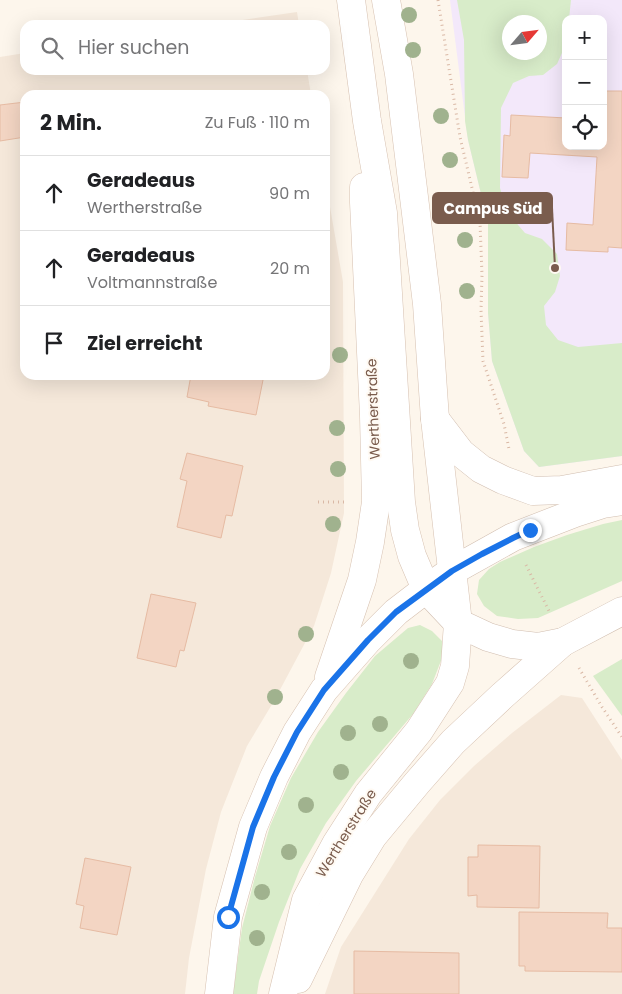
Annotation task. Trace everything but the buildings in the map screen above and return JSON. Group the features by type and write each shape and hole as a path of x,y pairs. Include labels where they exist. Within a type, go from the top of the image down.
{"main road":[{"name":"Wertherstraße","path":"351,0 367,121 383,213 401,502 405,530 412,556 426,589"},
{"name":"Wertherstraße","path":"283,994 306,900 336,844 368,794 419,731 450,683 454,666 458,623 435,419 427,304 399,74 386,0"},
{"name":"Wertherstraße","path":"324,690 362,580 376,502 364,202 367,121"},
{"path":"435,419 461,453 481,469 503,480 533,491 562,490 622,479"},
{"path":"452,571 530,530 603,504 622,501"},
{"name":"Wertherstraße","path":"219,994 228,917 253,827 274,777 297,732 324,690 368,640 396,612 452,571"},
{"path":"426,589 458,623 488,637 512,644 538,646 564,642 622,611"},
{"name":"Wertherstraße","path":"291,994 349,875 373,836 453,742 564,642"}],"path":[{"path":"438,0 460,137 480,222 483,361 504,424 510,451"},
{"path":"525,562 549,611"},
{"path":"564,642 602,708 622,737"}],"shaded area":[{"path":"450,0 622,0 622,456 539,467 524,451 492,361 488,313 488,223 468,140"},
{"path":"297,12 298,20 243,20"},
{"path":"20,54 20,75 308,75 310,90 20,90 20,380 330,380 330,207 343,282 344,513 331,573 314,626 274,701 247,746 221,812 206,869 189,958 185,994 0,994 0,57"},
{"path":"561,695 582,698 622,760 622,994 325,994 341,947 409,839 440,800 474,766 512,733"}],"green space":[{"path":"457,0 571,0 569,15 562,15 562,53 557,64 543,75 529,76 513,83 501,108 500,188 507,212 525,233 542,239 557,254 560,276 555,292 544,306 546,325 558,340 578,347 622,343 622,456 539,467 524,451 492,361 488,313 488,223 465,121 464,40"},
{"path":"622,520 622,581 538,618 518,619 497,616 484,606 477,594 479,580 489,569 500,562 567,535"},
{"path":"420,625 432,631 442,641 442,658 432,684 413,714 356,781 326,823 300,869 279,922 259,981 257,994 233,994 242,928 255,877 270,826 291,778 318,732 375,656 408,628"},
{"path":"622,659 622,716 593,676"}],"place":[{"name":"Campus Süd","path":"555,268"}],"route":[{"path":"228,917 253,827 274,777 297,732 324,690 368,640 396,612 452,571 530,530"}]}
